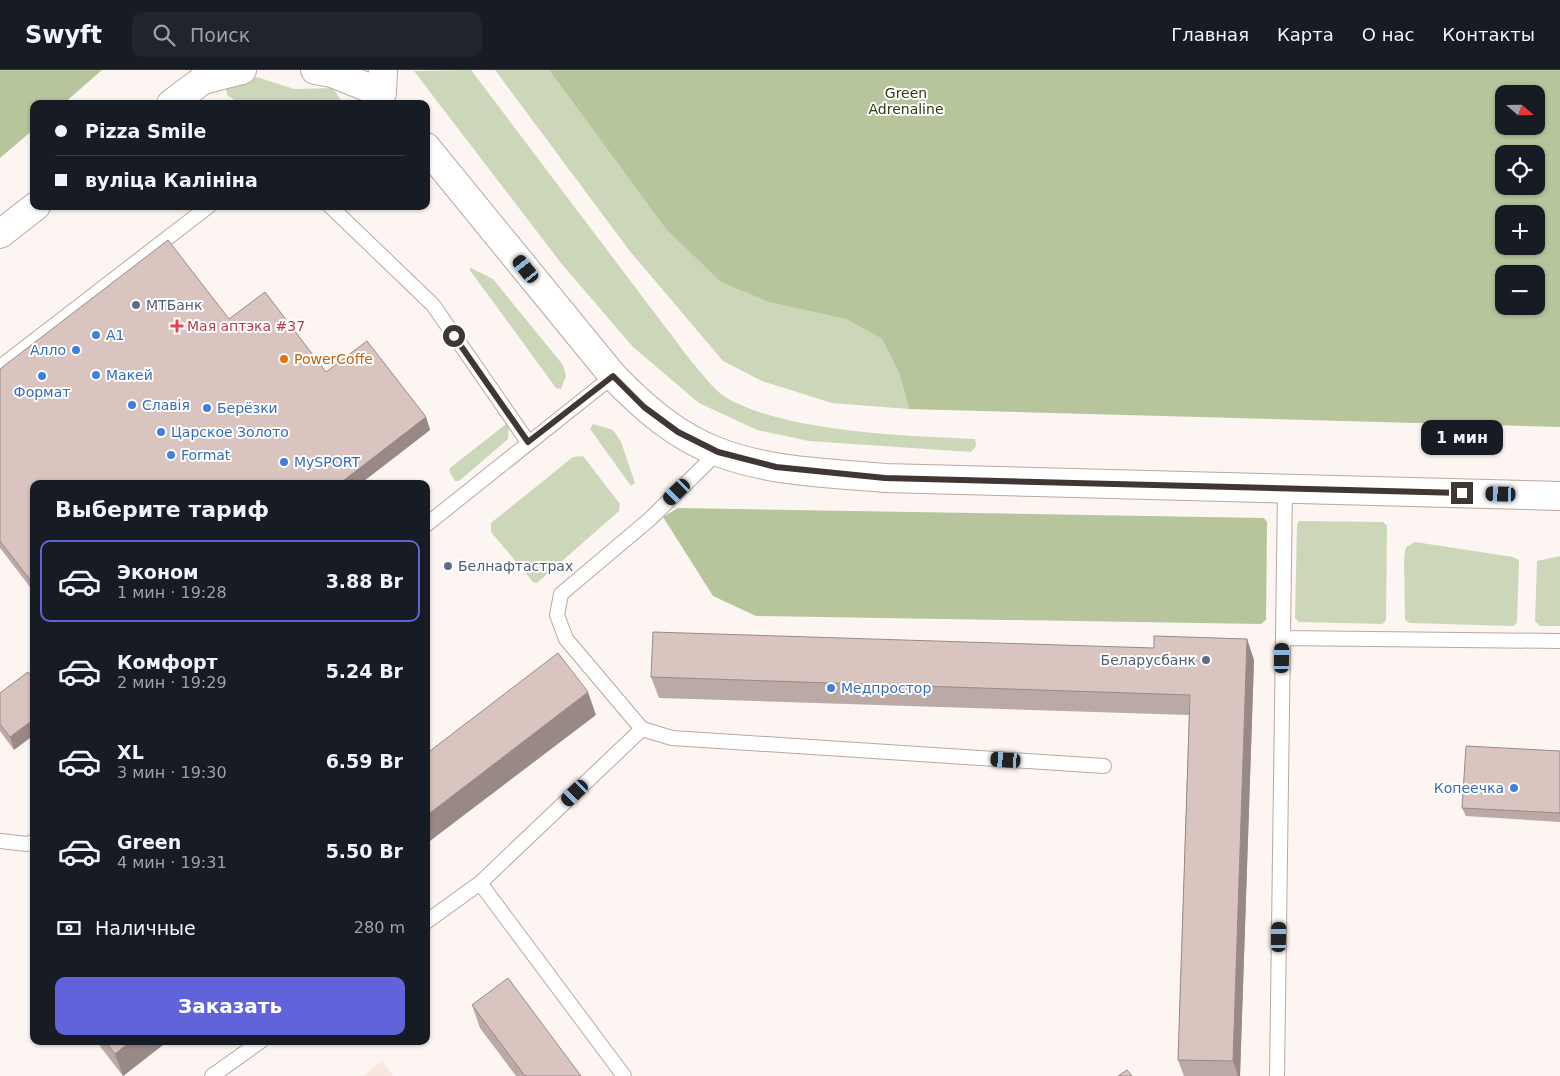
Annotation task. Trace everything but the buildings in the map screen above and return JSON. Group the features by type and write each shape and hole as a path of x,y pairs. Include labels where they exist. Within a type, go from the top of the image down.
{"main road":[{"path":"177,100 209,73 242,70"},
{"path":"315,70 332,73 385,89"},
{"path":"364,70 385,89"},
{"path":"430,152 613,376 644,407 678,432 718,452 776,467 885,478 1560,496"},
{"path":"0,234 31,210"}],"lane":[{"path":"0,367 204,210"},
{"path":"334,210 433,305 528,442"},
{"path":"430,522 613,376"},
{"path":"718,452 650,519 561,594 557,615 566,639 642,729 672,738 1104,766"},
{"path":"1277,1076 1285,488"},
{"path":"1283,638 1560,641"},
{"path":"430,919 480,883 642,729"},
{"path":"0,841 30,843"},
{"path":"480,883 624,1076"},
{"path":"212,1076 255,1045"}],"shaded area":[{"path":"382,1061 393,1076 363,1076"}],"green space":[{"path":"0,70 102,70 68,100 30,100 30,132 0,158"},
{"path":"471,70 691,361 725,397 750,409 811,425 881,434 975,439 976,446 971,452 809,441 757,430 699,403 633,347 561,263 414,71"},
{"path":"495,70 549,70 665,228 772,303 846,319 882,339 899,373 909,409 832,403 762,381 723,361 629,250"},
{"name":"Green Adrenaline","path":"549,70 1560,70 1560,427 909,409 899,373 882,339 846,319 772,303 721,282 665,228"},
{"path":"257,77 294,89 333,88 340,100 235,100 227,95 226,89"},
{"path":"471,268 493,279 563,365 566,376 561,389 556,388 469,269"},
{"path":"506,424 509,425 508,439 459,481 455,481 449,471 450,468"},
{"path":"593,424 613,430 621,442 635,483 631,486 590,429"},
{"path":"583,456 620,504 619,511 537,583 533,582 491,532 491,523 573,457"},
{"path":"678,508 1264,518 1267,522 1266,620 1261,624 756,616 713,596 663,517"},
{"path":"1299,521 1383,522 1387,526 1386,621 1382,624 1299,622 1295,618 1297,525"},
{"path":"1415,542 1513,557 1519,560 1517,623 1513,626 1410,623 1405,620 1404,557 1406,547"},
{"path":"1560,556 1560,626 1540,626 1535,621 1537,561"}],"place":[{"name":"МТБанк","path":"136,305"},
{"name":"Мая аптэка #37","path":"177,326"},
{"name":"A1","path":"96,335"},
{"name":"Алло","path":"76,350"},
{"name":"PowerCoffe","path":"284,359"},
{"name":"Макей","path":"96,375"},
{"name":"Формат","path":"42,376"},
{"name":"Славія","path":"132,405"},
{"name":"Берёзки","path":"207,408"},
{"name":"Царское Золото","path":"161,432"},
{"name":"Format","path":"171,455"},
{"name":"MySPORT","path":"284,462"},
{"name":"Белнафтастрах","path":"448,566"},
{"name":"Беларусбанк","path":"1206,660"},
{"name":"Медпростор","path":"831,688"},
{"name":"Копеечка","path":"1514,788"}],"route":[{"path":"454,336 528,442 613,376 644,407 678,432 718,452 776,467 885,478 1462,493"}]}
